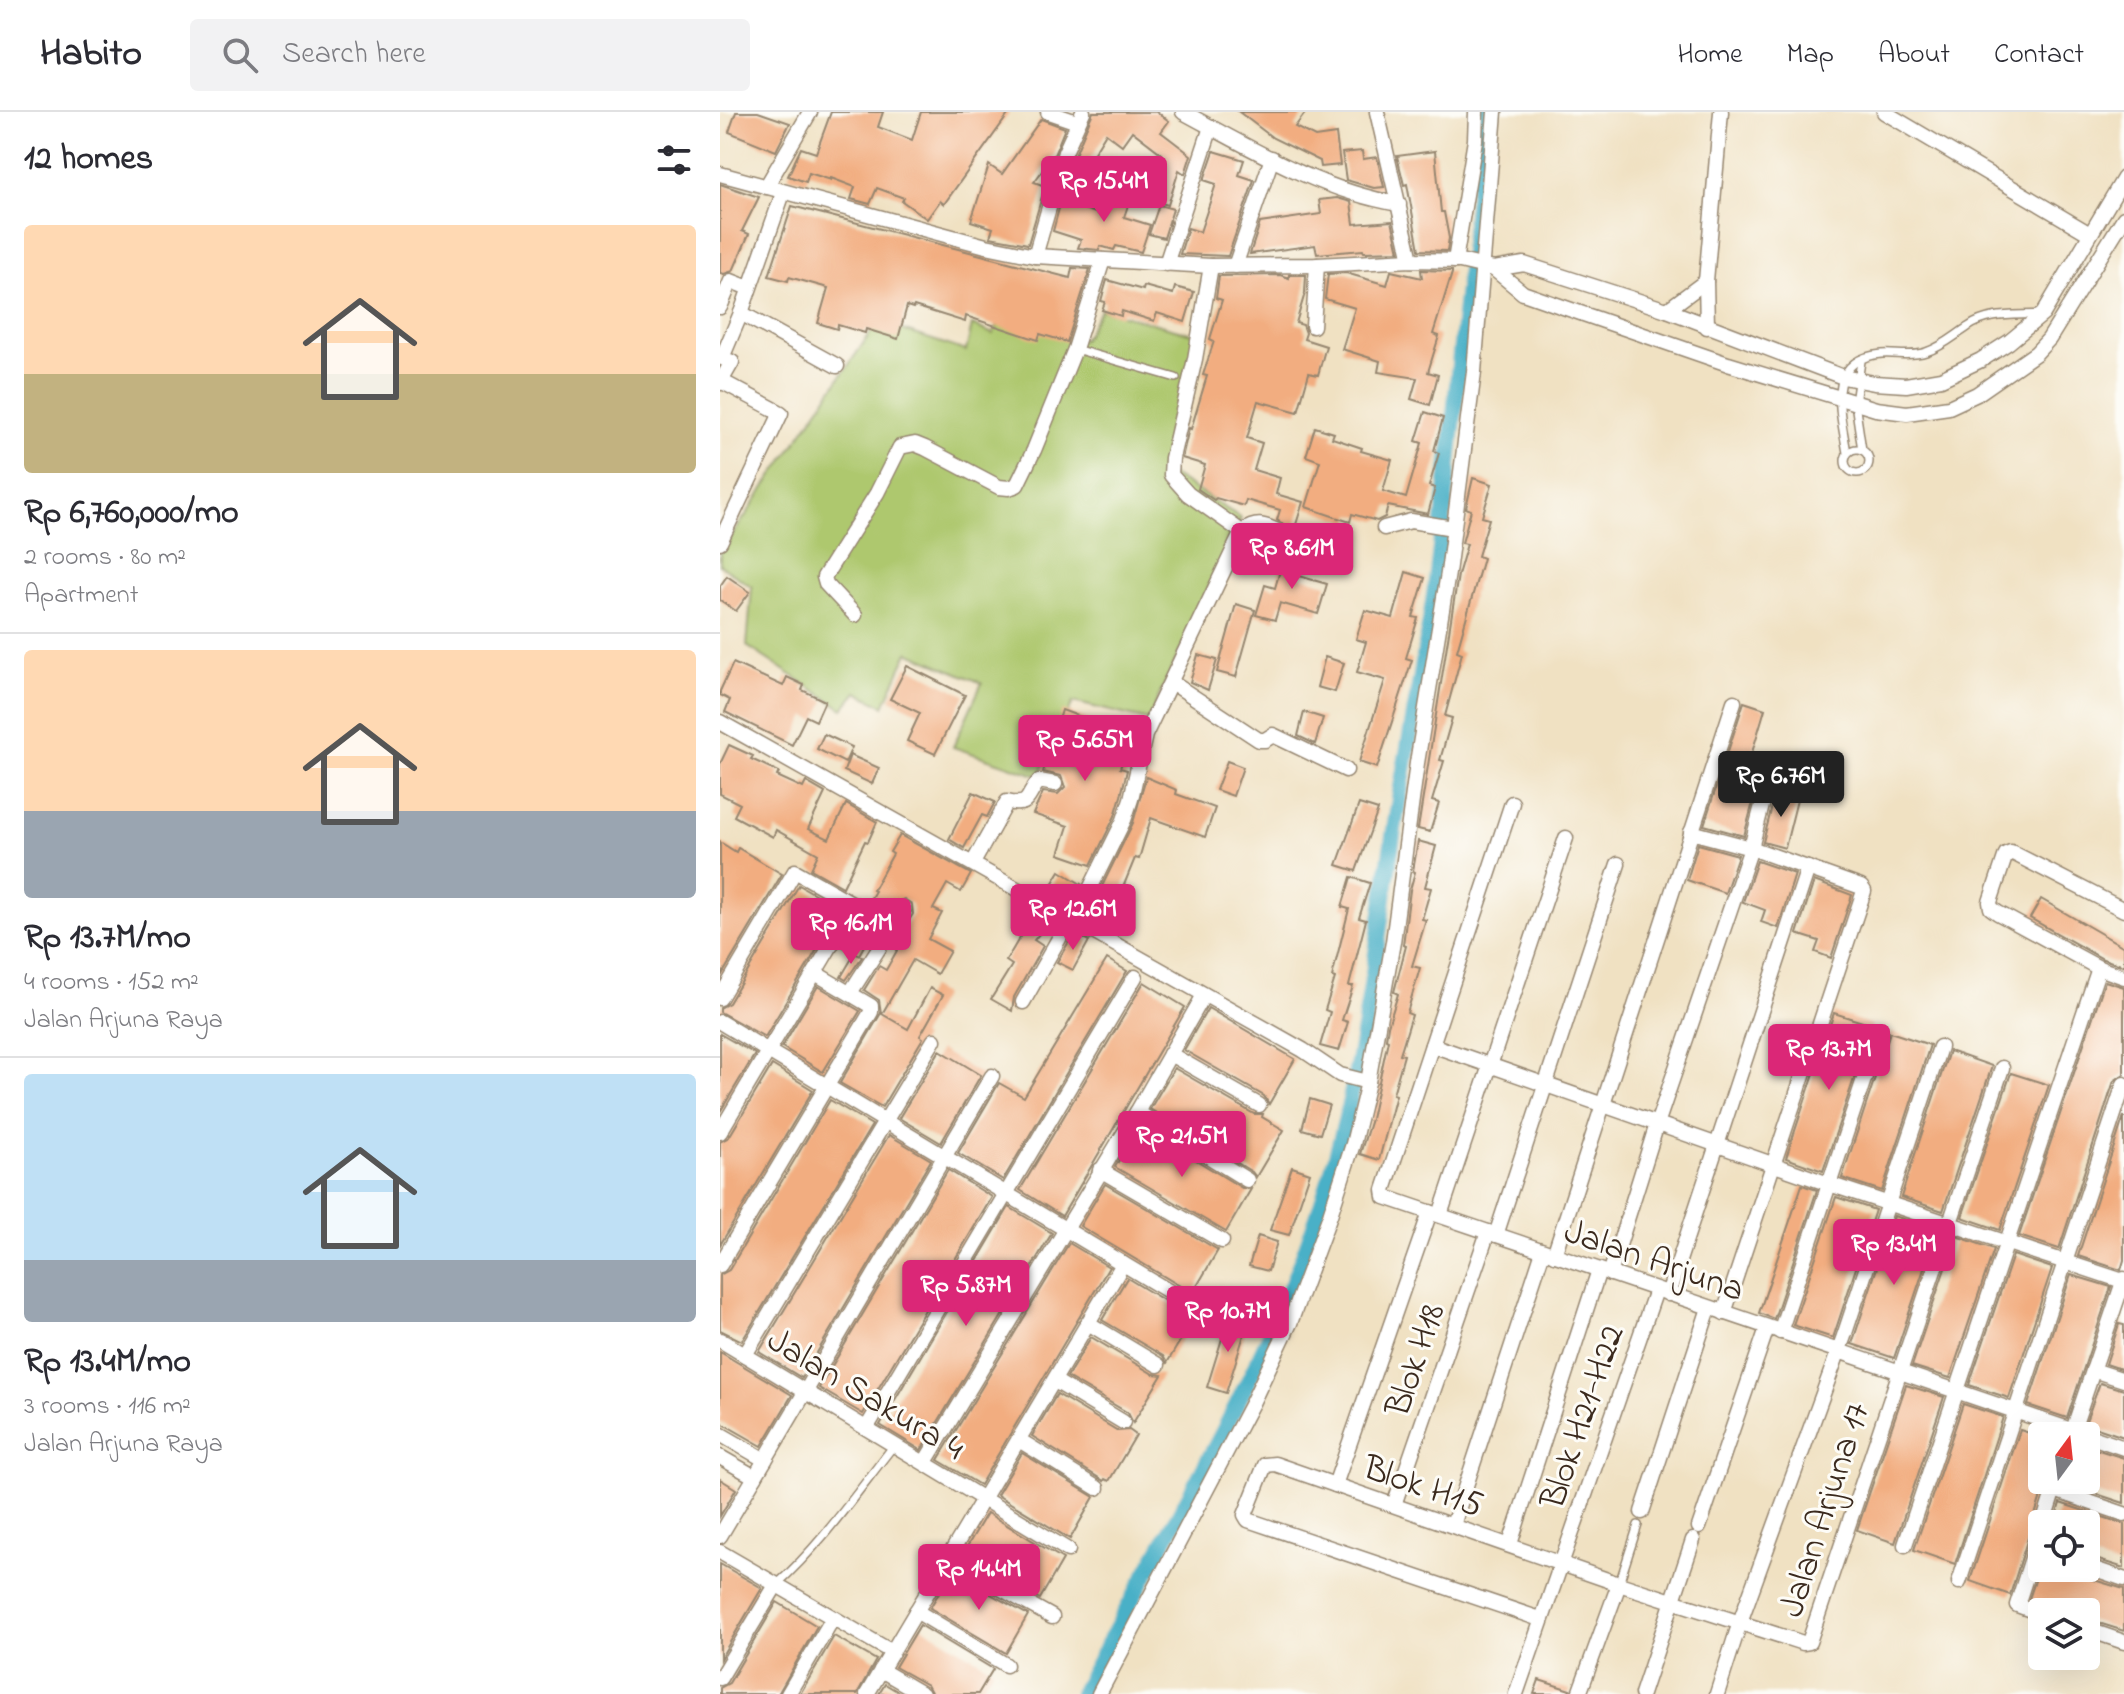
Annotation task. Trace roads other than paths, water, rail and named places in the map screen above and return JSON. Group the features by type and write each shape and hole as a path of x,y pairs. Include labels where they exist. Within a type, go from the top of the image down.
{"street":[{"path":"766,187 810,112"},
{"path":"1035,256 1065,152 1080,117 1048,112"},
{"path":"1183,112 1208,121 1330,187 1397,203"},
{"path":"1377,112 1411,260"},
{"path":"1458,261 1476,112"},
{"path":"1099,1694 1252,1403 1290,1323 1353,1144 1393,942 1474,372 1495,112"},
{"path":"1707,327 1706,281 1721,112"},
{"path":"1884,112 2090,234"},
{"path":"1166,264 1208,121"},
{"path":"1235,266 1272,158"},
{"path":"720,174 986,246 1035,256 1211,266 1411,260 1458,261 1484,266 1524,264 1667,310 1850,378 1906,385 1941,379 2009,342 2043,314 2124,178"},
{"path":"720,542 781,413 720,382 732,362 721,357 741,313 783,193"},
{"path":"1484,266 1523,293 1728,364 1855,403 1907,413 1949,407 1977,394 2036,353 2049,339 2124,218"},
{"path":"855,615 826,584 824,577 877,493 900,447 915,444 999,487 1017,485 1075,349 1103,260"},
{"path":"1313,326 1317,265"},
{"path":"1211,266 1171,475 1188,494 1242,532"},
{"path":"720,307 731,281 749,288"},
{"path":"1667,310 1706,281"},
{"path":"1579,312 1590,286"},
{"path":"741,313 837,366"},
{"path":"1728,364 1735,335"},
{"path":"1384,528 1411,521 1451,527"},
{"path":"1023,1002 1066,926 1072,921 1124,820 1145,735 1242,532 1251,525 1261,524 1281,533"},
{"path":"1171,682 1259,740 1273,735 1346,770"},
{"path":"1453,1525 1603,1106 1734,702"},
{"path":"720,722 1345,1076 1364,1081"},
{"path":"973,863 1007,802 1025,803 1039,781 1055,784"},
{"path":"1510,1544 1751,848 1768,782"},
{"path":"1512,803 1432,1045 1829,1184 2124,1280 2118,1315 2093,1370 2076,1422"},
{"path":"1640,1519 1772,1163 1864,891 1861,887 1751,848 1691,832"},
{"path":"1335,1485 1435,1214 1566,838"},
{"path":"2124,910 2011,852 2006,854 1990,902 1991,908 2099,968 2124,977"},
{"name":"Blok H18","path":"1394,1505 1547,1086 1618,864"},
{"name":"Blok H21-H22","path":"1516,1694 1560,1562 1717,1144 1808,868"},
{"path":"720,998 795,871 855,905 720,1132"},
{"path":"850,993 904,909"},
{"path":"1905,1545 2099,968"},
{"path":"720,1265 872,1009 815,973"},
{"path":"867,1427 1135,977"},
{"path":"925,1462 1137,1112 1204,995"},
{"path":"720,1022 1180,1298"},
{"path":"1642,1694 1696,1534 1829,1184 1880,1031"},
{"path":"745,1355 934,1040"},
{"name":"Jalan Arjuna","path":"1432,1045 1385,1197 2044,1422"},
{"path":"1717,1694 1889,1204 1940,1047"},
{"path":"1170,1054 1259,1105"},
{"path":"1899,1372 2002,1068"},
{"path":"720,1536 992,1076"},
{"path":"1959,1582 2124,1084"},
{"path":"1137,1112 1247,1180"},
{"path":"1100,1170 1222,1241"},
{"path":"867,1694 1123,1264"},
{"path":"1088,1323 1158,1365"},
{"name":"Jalan Sakura 4","path":"720,1340 1068,1550"},
{"path":"2093,1370 2124,1380"},
{"name":"Jalan Arjuna 17","path":"1740,1622 1803,1643 1809,1642 1899,1372"},
{"path":"1055,1381 1123,1422"},
{"path":"720,1434 765,1460"},
{"path":"1019,1440 1097,1488"},
{"name":"Jalan Arjuna","path":"2100,1441 2124,1448"},
{"path":"720,1457 755,1477"},
{"name":"Blok H15","path":"1540,1619 1248,1520 1245,1515 1265,1465 1335,1485 1619,1584 1740,1622"},
{"path":"2076,1494 2124,1514"},
{"path":"720,1552 892,1652"},
{"path":"947,1558 1052,1617"},
{"path":"2100,1571 2124,1579"},
{"path":"2028,1578 2017,1605 2028,1609"},
{"path":"1579,1694 1619,1584"},
{"path":"720,1678 776,1585"},
{"path":"916,1611 1006,1665"},
{"path":"788,1694 833,1618"},
{"path":"2100,1634 2124,1642"},
{"path":"881,1670 922,1694"}],"lane":[{"path":"1847,453 1862,450 1867,454 1866,469 1856,473 1847,468 1838,397 1861,359 1883,354 1927,352 1959,336 1974,324 1998,316 2043,314"},
{"path":"1075,349 1176,378"},
{"path":"1861,359 1850,378 1862,450"},
{"path":"776,1585 831,1526 895,1444"},
{"path":"1619,1584 1640,1519"}],"waterway":[{"path":"1081,1694 1210,1457 1269,1336 1319,1211 1346,1119 1365,1025 1434,593 1488,112"}]}
